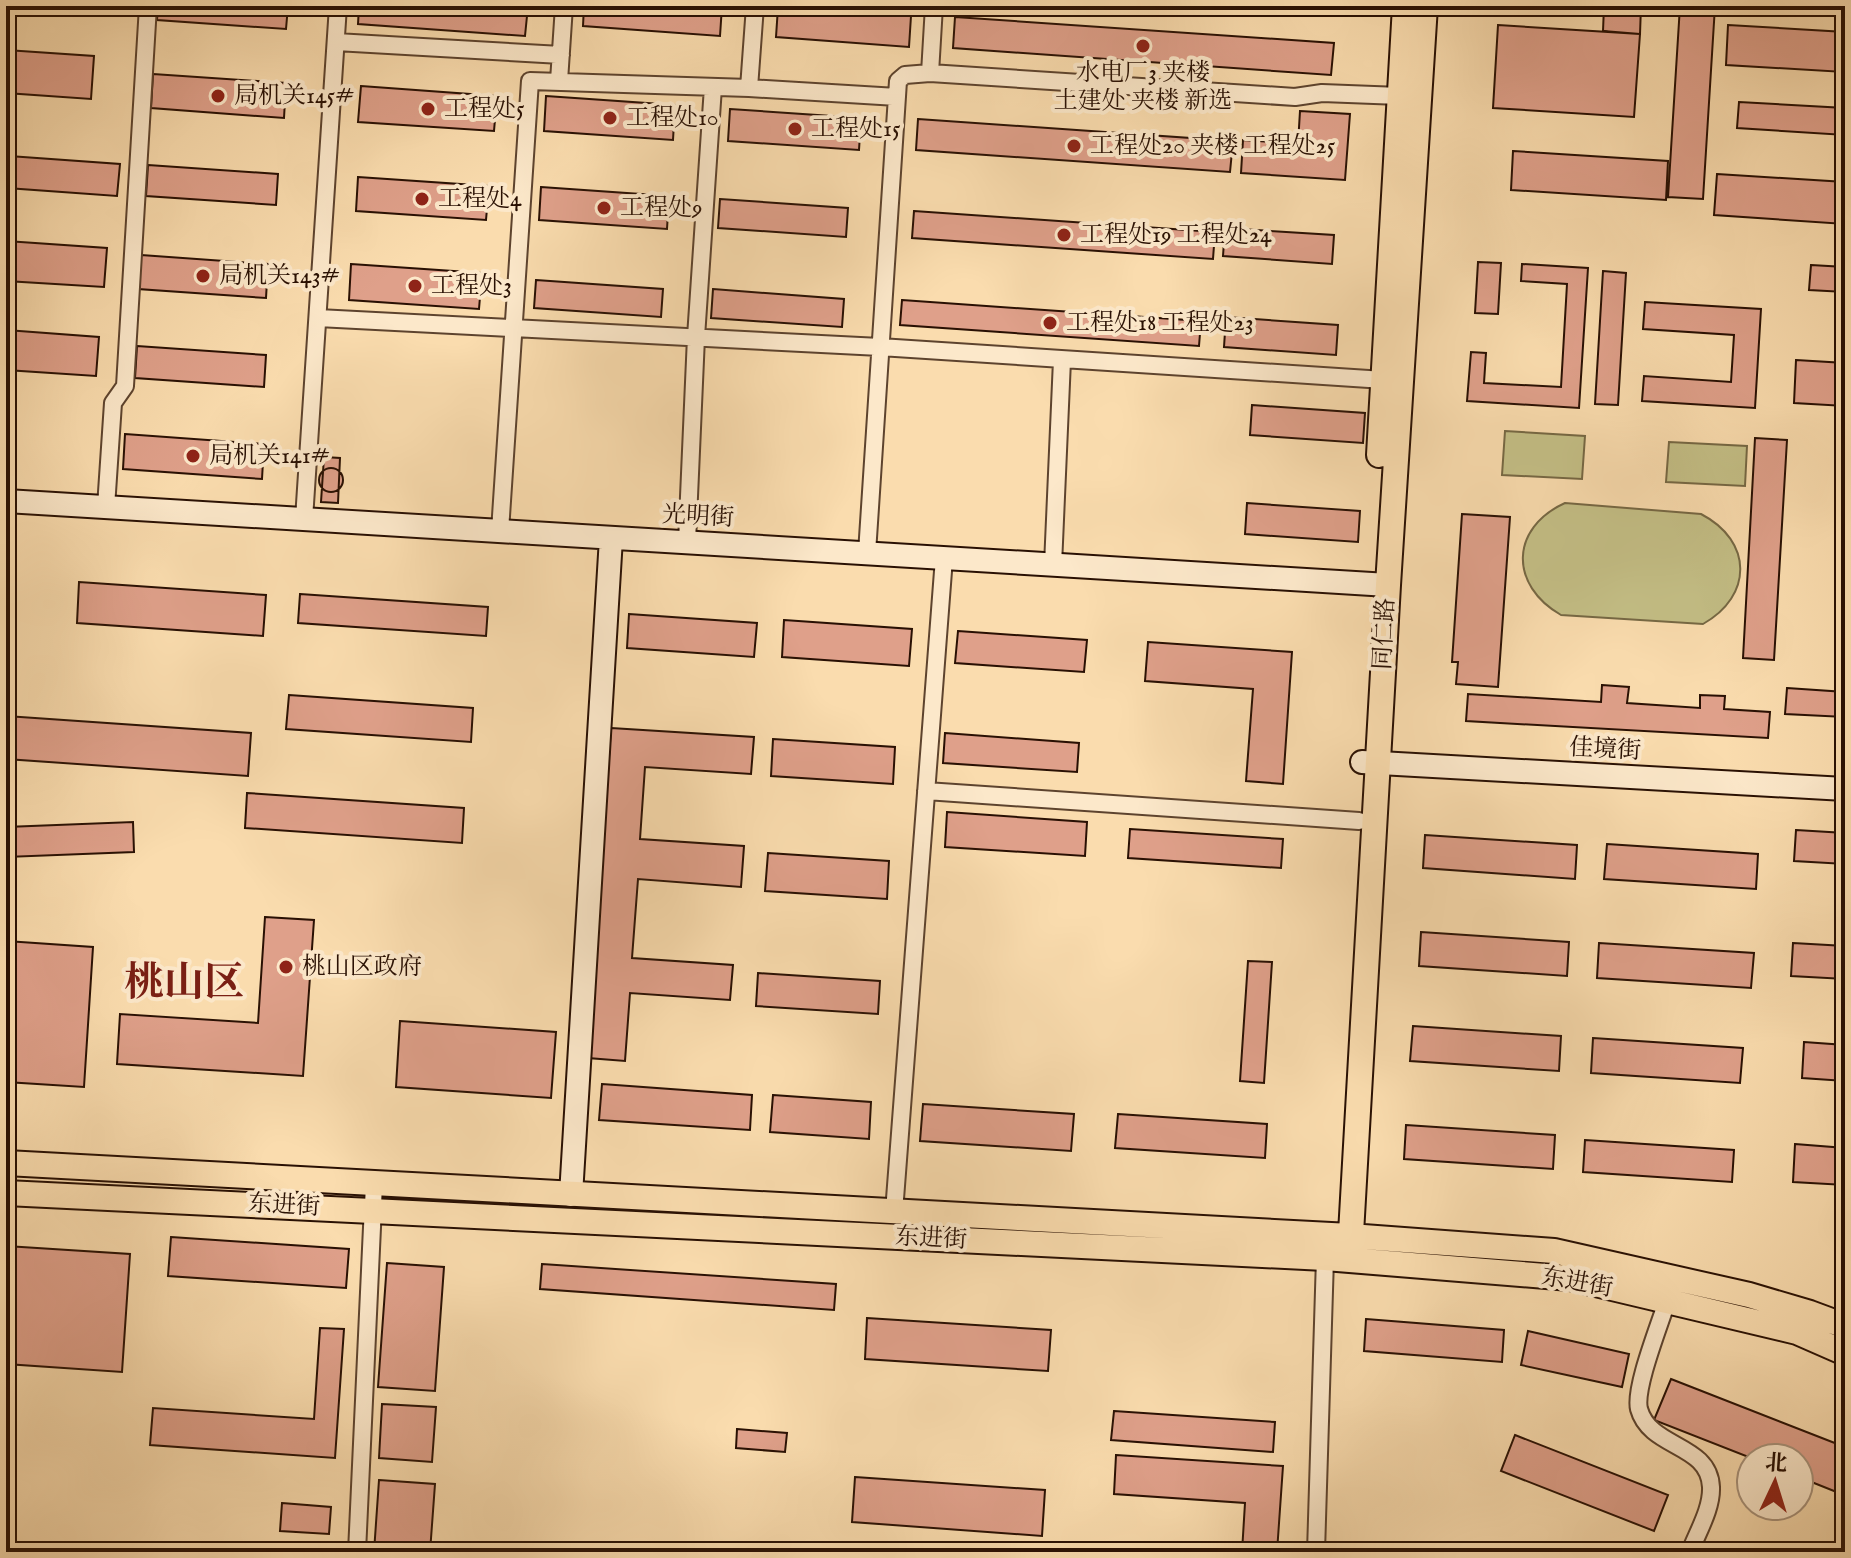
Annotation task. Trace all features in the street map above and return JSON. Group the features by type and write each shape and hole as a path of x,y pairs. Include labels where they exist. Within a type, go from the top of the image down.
{"main road":[{"name":"同仁路","path":"1380,585 1384,380 1405,6"},
{"name":"同仁路","path":"1339,1251 1380,585 1425,6"},
{"name":"光明街","path":"6,501 1380,585"},
{"path":"571,1195 611,538"},
{"name":"同仁路","path":"1339,1251 1359,821 1370,763"},
{"name":"佳境街","path":"1370,763 1845,789"},
{"name":"东进街","path":"6,1163 894,1212 1339,1251 1570,1278 1797,1332 1845,1353"},
{"name":"东进街","path":"6,1193 1339,1251 1554,1251 1749,1295 1845,1326"}],"street":[{"path":"106,507 113,403 125,386 148,6"},
{"path":"304,519 338,6"},
{"path":"559,81 564,6"},
{"path":"749,88 755,6"},
{"path":"930,73 934,6"},
{"path":"336,42 561,55"},
{"path":"867,553 898,81 905,75 930,73 1295,97 1322,93 1400,96"},
{"path":"500,531 530,81 749,88 897,97"},
{"path":"687,542 696,337 713,87"},
{"path":"318,318 880,347 1384,380"},
{"path":"1053,565 1062,360"},
{"path":"894,1212 944,558"},
{"path":"926,791 1359,821"},
{"path":"357,1552 374,1184"},
{"path":"1316,1552 1339,1251"},
{"path":"1667,1301 1640,1385 1639,1408 1649,1427 1662,1438 1693,1453 1705,1466 1711,1487 1706,1512 1690,1552"}],"shaded area":[{"path":"1505,431 1585,436 1582,479 1502,475"},
{"path":"1669,442 1747,446 1745,486 1666,482"},
{"path":"1565,503 1701,514 1718,525 1738,553 1738,584 1731,599 1703,624 1561,615 1544,603 1532,588 1525,573 1523,557 1534,527"}],"building":[{"path":"158,6 288,6 286,29 157,20"},
{"path":"359,6 528,6 525,36 358,24"},
{"path":"584,6 722,6 720,36 583,26"},
{"path":"1604,6 1641,6 1640,34 1603,31"},
{"path":"1680,6 1715,6 1703,199 1668,197"},
{"path":"778,7 911,16 909,47 776,37"},
{"name":"水电厂3 夹楼 土建处 夹楼 新选","path":"955,17 1334,43 1331,75 953,48"},
{"path":"1498,25 1640,34 1634,117 1493,108"},
{"path":"1728,25 1845,32 1844,72 1726,65"},
{"path":"6,50 94,56 91,99 6,93"},
{"name":"局机关145#","path":"153,74 286,83 284,118 151,108"},
{"name":"工程处5","path":"361,86 497,96 494,131 358,122"},
{"name":"工程处10","path":"546,96 675,105 673,140 544,131"},
{"path":"1739,102 1845,108 1845,135 1737,128"},
{"name":"工程处15","path":"730,109 861,118 859,150 728,141"},
{"path":"1300,111 1350,114 1345,180 1241,173 1243,140 1298,144"},
{"name":"工程处20 夹楼 工程处25","path":"918,119 1233,141 1230,172 916,150"},
{"path":"1513,151 1668,161 1666,200 1511,190"},
{"path":"9,156 120,164 117,196 7,188"},
{"path":"148,165 278,174 276,205 146,196"},
{"path":"1717,174 1845,182 1845,224 1714,215"},
{"name":"工程处4","path":"358,177 489,186 486,220 356,211"},
{"name":"工程处9","path":"541,187 669,196 667,229 539,220"},
{"path":"720,199 848,208 846,237 718,228"},
{"name":"工程处19 工程处24","path":"914,211 1215,232 1213,259 912,238"},
{"path":"1225,228 1334,235 1332,264 1223,256"},
{"path":"6,241 107,248 104,287 6,281"},
{"name":"局机关143#","path":"141,255 268,264 266,298 138,289"},
{"path":"1478,262 1501,263 1498,314 1475,313"},
{"name":"工程处3","path":"351,264 482,273 479,309 349,300"},
{"path":"1522,264 1588,268 1579,408 1467,401 1471,352 1486,353 1484,383 1561,387 1567,284 1521,281"},
{"path":"1811,265 1845,267 1845,292 1809,290"},
{"path":"1603,271 1626,273 1618,405 1595,404"},
{"path":"536,280 663,289 661,317 534,308"},
{"path":"713,289 844,299 842,327 711,318"},
{"name":"工程处18 工程处23","path":"902,300 1201,321 1199,346 900,325"},
{"path":"1645,302 1761,309 1755,408 1642,401 1644,376 1731,382 1734,335 1643,329"},
{"path":"1226,317 1338,325 1336,355 1224,347"},
{"path":"6,330 99,337 96,376 6,370"},
{"path":"137,346 266,355 264,387 135,378"},
{"path":"1796,360 1845,363 1845,406 1794,403"},
{"path":"1252,405 1365,413 1363,443 1250,435"},
{"name":"局机关141#","path":"125,434 264,444 262,479 123,469"},
{"path":"1755,438 1787,440 1774,660 1743,658"},
{"path":"324,457 340,458 338,503 321,502"},
{"path":"331,468 342,475 343,480 336,491 331,492 320,485 319,480 326,469"},
{"path":"1247,503 1360,511 1358,542 1245,534"},
{"path":"1462,514 1510,517 1498,687 1456,684 1458,662 1452,662"},
{"path":"79,582 266,595 263,636 77,623"},
{"path":"300,594 488,607 486,636 298,623"},
{"path":"629,614 757,623 754,657 627,648"},
{"path":"784,620 912,629 909,666 782,657"},
{"path":"958,631 1087,640 1084,672 955,663"},
{"path":"1148,642 1292,652 1283,784 1246,781 1253,689 1145,681"},
{"path":"1602,685 1629,687 1627,703 1700,708 1700,695 1725,696 1724,709 1770,712 1768,738 1466,721 1468,694 1601,702"},
{"path":"1787,688 1845,692 1845,717 1785,714"},
{"path":"289,695 473,708 471,742 286,729"},
{"path":"6,716 251,733 248,776 6,759"},
{"path":"611,728 754,737 751,774 645,767 640,839 744,846 741,887 638,879 632,958 733,965 730,1000 630,993 625,1061 588,1058"},
{"path":"945,733 1079,743 1077,772 943,763"},
{"path":"773,739 895,747 893,784 771,776"},
{"path":"247,793 464,808 462,843 245,828"},
{"path":"947,812 1087,822 1085,856 945,847"},
{"path":"133,822 134,852 6,857 6,827"},
{"path":"1130,829 1283,839 1281,868 1128,858"},
{"path":"1796,830 1845,833 1845,864 1794,861"},
{"path":"1425,835 1577,845 1575,879 1423,868"},
{"path":"1607,844 1758,854 1756,889 1604,879"},
{"path":"768,853 889,861 887,899 765,891"},
{"name":"桃山区政府","path":"265,917 314,920 303,1076 117,1064 120,1014 258,1023"},
{"path":"1421,932 1569,942 1567,976 1419,966"},
{"path":"6,941 93,947 84,1087 6,1082"},
{"path":"1599,943 1754,953 1751,988 1597,978"},
{"path":"1793,943 1845,946 1845,979 1791,976"},
{"path":"1248,961 1272,962 1264,1083 1240,1081"},
{"path":"758,973 880,981 878,1014 756,1006"},
{"path":"400,1021 556,1032 551,1098 396,1087"},
{"path":"1413,1026 1561,1036 1559,1071 1410,1061"},
{"path":"1593,1038 1743,1048 1740,1083 1591,1073"},
{"path":"1804,1042 1845,1045 1845,1081 1802,1078"},
{"path":"602,1084 752,1095 750,1130 599,1120"},
{"path":"773,1095 871,1102 869,1139 770,1132"},
{"path":"923,1104 1074,1114 1071,1151 920,1141"},
{"path":"1118,1114 1267,1124 1265,1158 1115,1148"},
{"path":"1406,1125 1555,1135 1553,1169 1404,1159"},
{"path":"1585,1140 1734,1150 1732,1182 1583,1172"},
{"path":"1795,1144 1845,1148 1845,1185 1793,1182"},
{"path":"171,1237 349,1249 346,1288 168,1276"},
{"path":"6,1246 130,1254 122,1372 6,1364"},
{"path":"387,1263 444,1267 435,1391 378,1387"},
{"path":"542,1264 836,1284 834,1310 540,1289"},
{"path":"867,1318 1051,1330 1048,1371 865,1359"},
{"path":"1366,1319 1504,1330 1502,1362 1364,1351"},
{"path":"320,1328 344,1329 335,1458 150,1445 153,1408 314,1419"},
{"path":"1528,1331 1629,1354 1622,1387 1521,1365"},
{"path":"1671,1379 1845,1447 1844,1495 1815,1483 1815,1442 1735,1442 1735,1452 1654,1420"},
{"path":"382,1404 436,1407 432,1462 379,1458"},
{"path":"1114,1411 1275,1422 1273,1452 1111,1440"},
{"path":"737,1429 787,1433 785,1452 736,1448"},
{"path":"1515,1435 1668,1495 1654,1531 1501,1471"},
{"path":"1116,1455 1283,1466 1277,1552 1242,1552 1245,1503 1114,1494"},
{"path":"855,1477 1045,1490 1042,1536 852,1522"},
{"path":"379,1480 435,1484 430,1552 374,1552"},
{"path":"282,1503 331,1507 329,1534 280,1531"},
{"path":"625,1542 742,1550 742,1552 624,1552"},
{"path":"1466,1543 1488,1552 1463,1552"}],"place":[{"name":"水电厂3 夹楼 土建处 夹楼 新选","path":"1143,46"},
{"name":"局机关145#","path":"218,96"},
{"name":"工程处5","path":"428,109"},
{"name":"工程处10","path":"610,118"},
{"name":"工程处15","path":"795,129"},
{"name":"工程处20 夹楼 工程处25","path":"1074,146"},
{"name":"工程处4","path":"422,199"},
{"name":"工程处9","path":"604,208"},
{"name":"工程处19 工程处24","path":"1064,235"},
{"name":"局机关143#","path":"203,276"},
{"name":"工程处3","path":"415,286"},
{"name":"工程处18 工程处23","path":"1050,323"},
{"name":"局机关141#","path":"193,456"},
{"name":"桃山区政府","path":"286,967"}],"district":[{"name":"桃山区","path":"184,984"}]}
